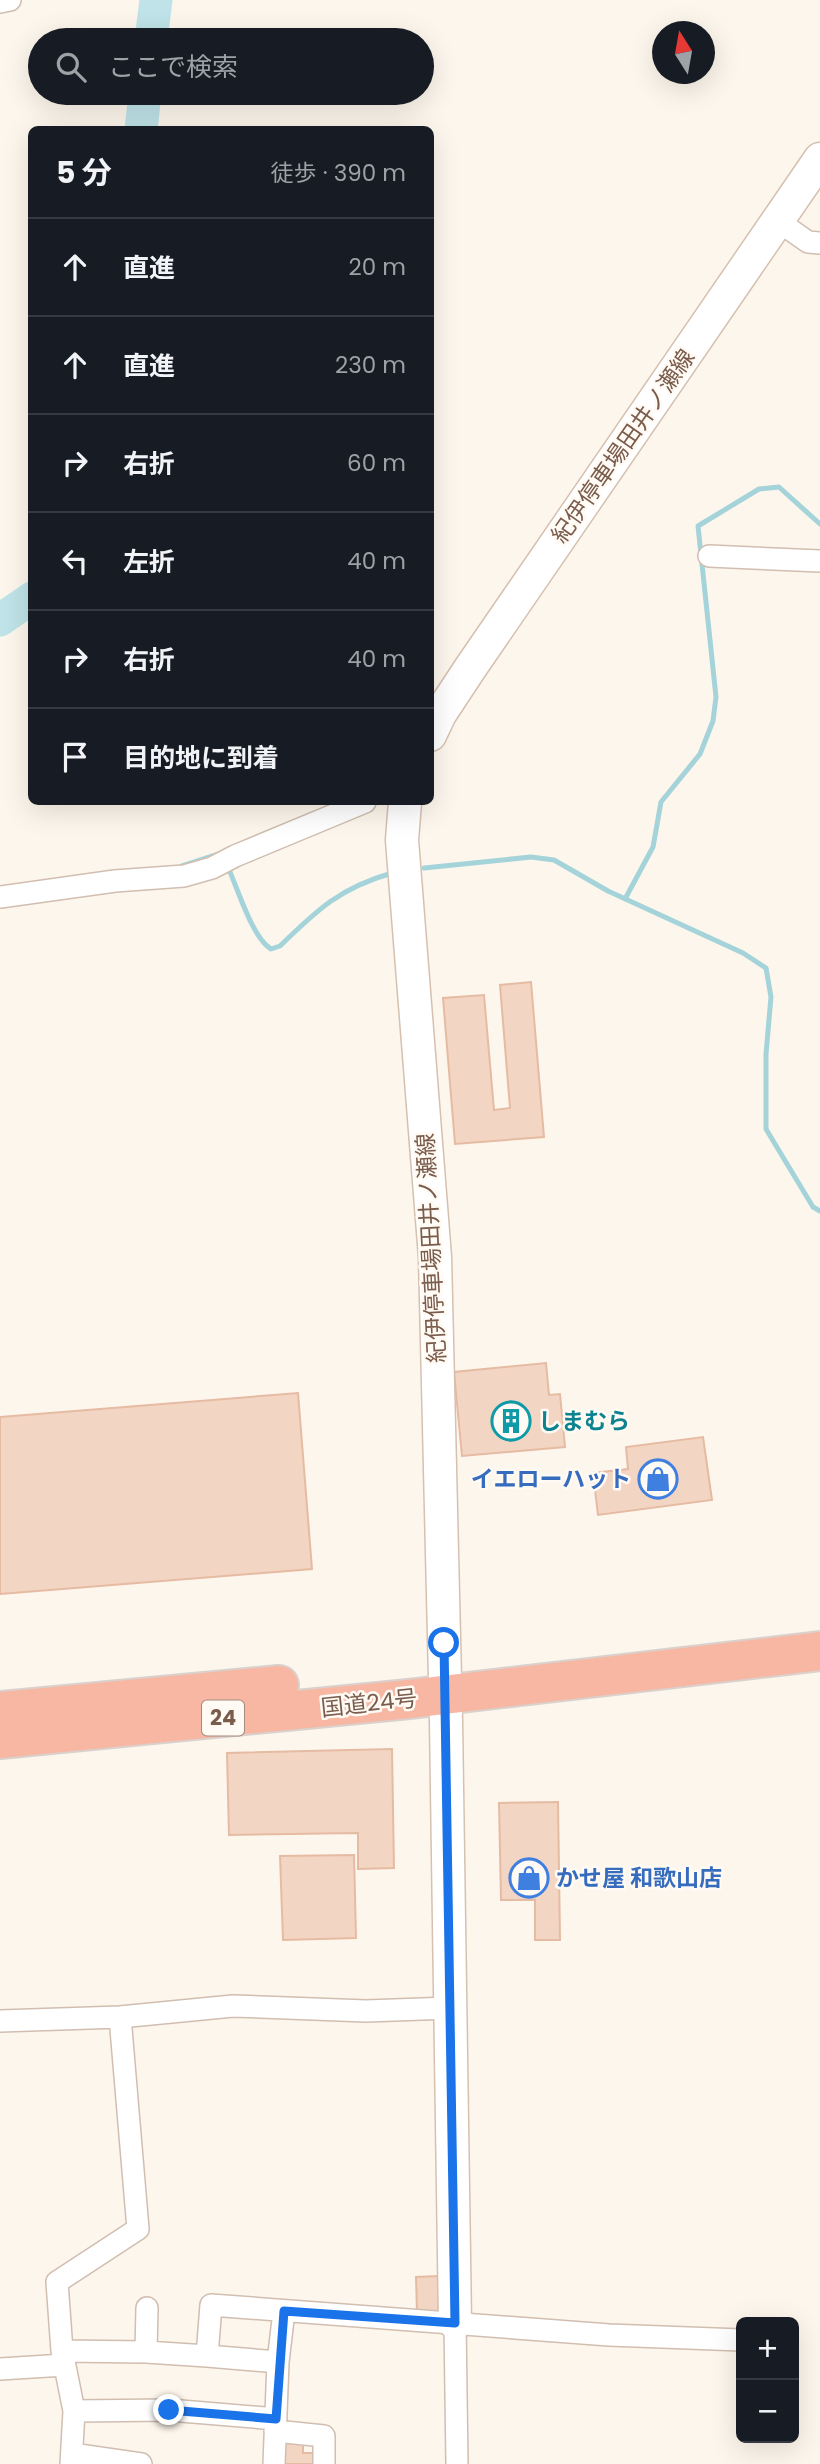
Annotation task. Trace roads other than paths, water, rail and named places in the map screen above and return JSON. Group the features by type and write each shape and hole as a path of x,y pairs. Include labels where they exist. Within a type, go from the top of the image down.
{"highway":[{"name":"国道24号","path":"0,1739 445,1684 820,1627"},
{"name":"国道24号","path":"0,1711 445,1684 820,1651"}],"main road":[{"name":"紀伊停車場田井ノ瀬線","path":"434,727 471,667 820,159"},
{"name":"紀伊停車場田井ノ瀬線","path":"405,805 402,841 435,1256 455,2323"}],"street":[{"path":"0,2 10,0"},
{"path":"778,221 808,242 820,243"},
{"path":"709,556 820,561"},
{"path":"0,897 115,881 184,876 212,868 358,805"},
{"path":"0,2021 120,2017 233,2006 366,2011 450,2008"},
{"path":"120,2017 138,2229 58,2282 63,2358 74,2411 71,2459 141,2464"},
{"path":"207,2356 211,2305 609,2335 736,2340"},
{"path":"146,2352 147,2308"},
{"path":"274,2464 278,2362 284,2311"},
{"path":"455,2323 457,2464"},
{"path":"0,2369 63,2358 146,2352 278,2362"},
{"path":"74,2411 169,2410 276,2425 324,2436 324,2464"}],"waterway":[{"path":"152,28 156,0"},
{"path":"141,126 144,105"},
{"path":"625,899 653,847 661,802 700,754 713,721 716,697 698,526 759,489 779,487 820,524"},
{"path":"0,620 28,601"},
{"path":"182,866 222,853"},
{"path":"424,868 531,857 554,860 608,891 743,953 766,968 771,997 766,1054 766,1129 813,1207 820,1211"},
{"path":"227,865 251,923 271,949 280,946 331,901 358,886 392,873"}],"place":[{"name":"しまむら","path":"511,1421"},
{"name":"イエローハット","path":"658,1479"},
{"name":"かせ屋 和歌山店","path":"529,1878"}]}
